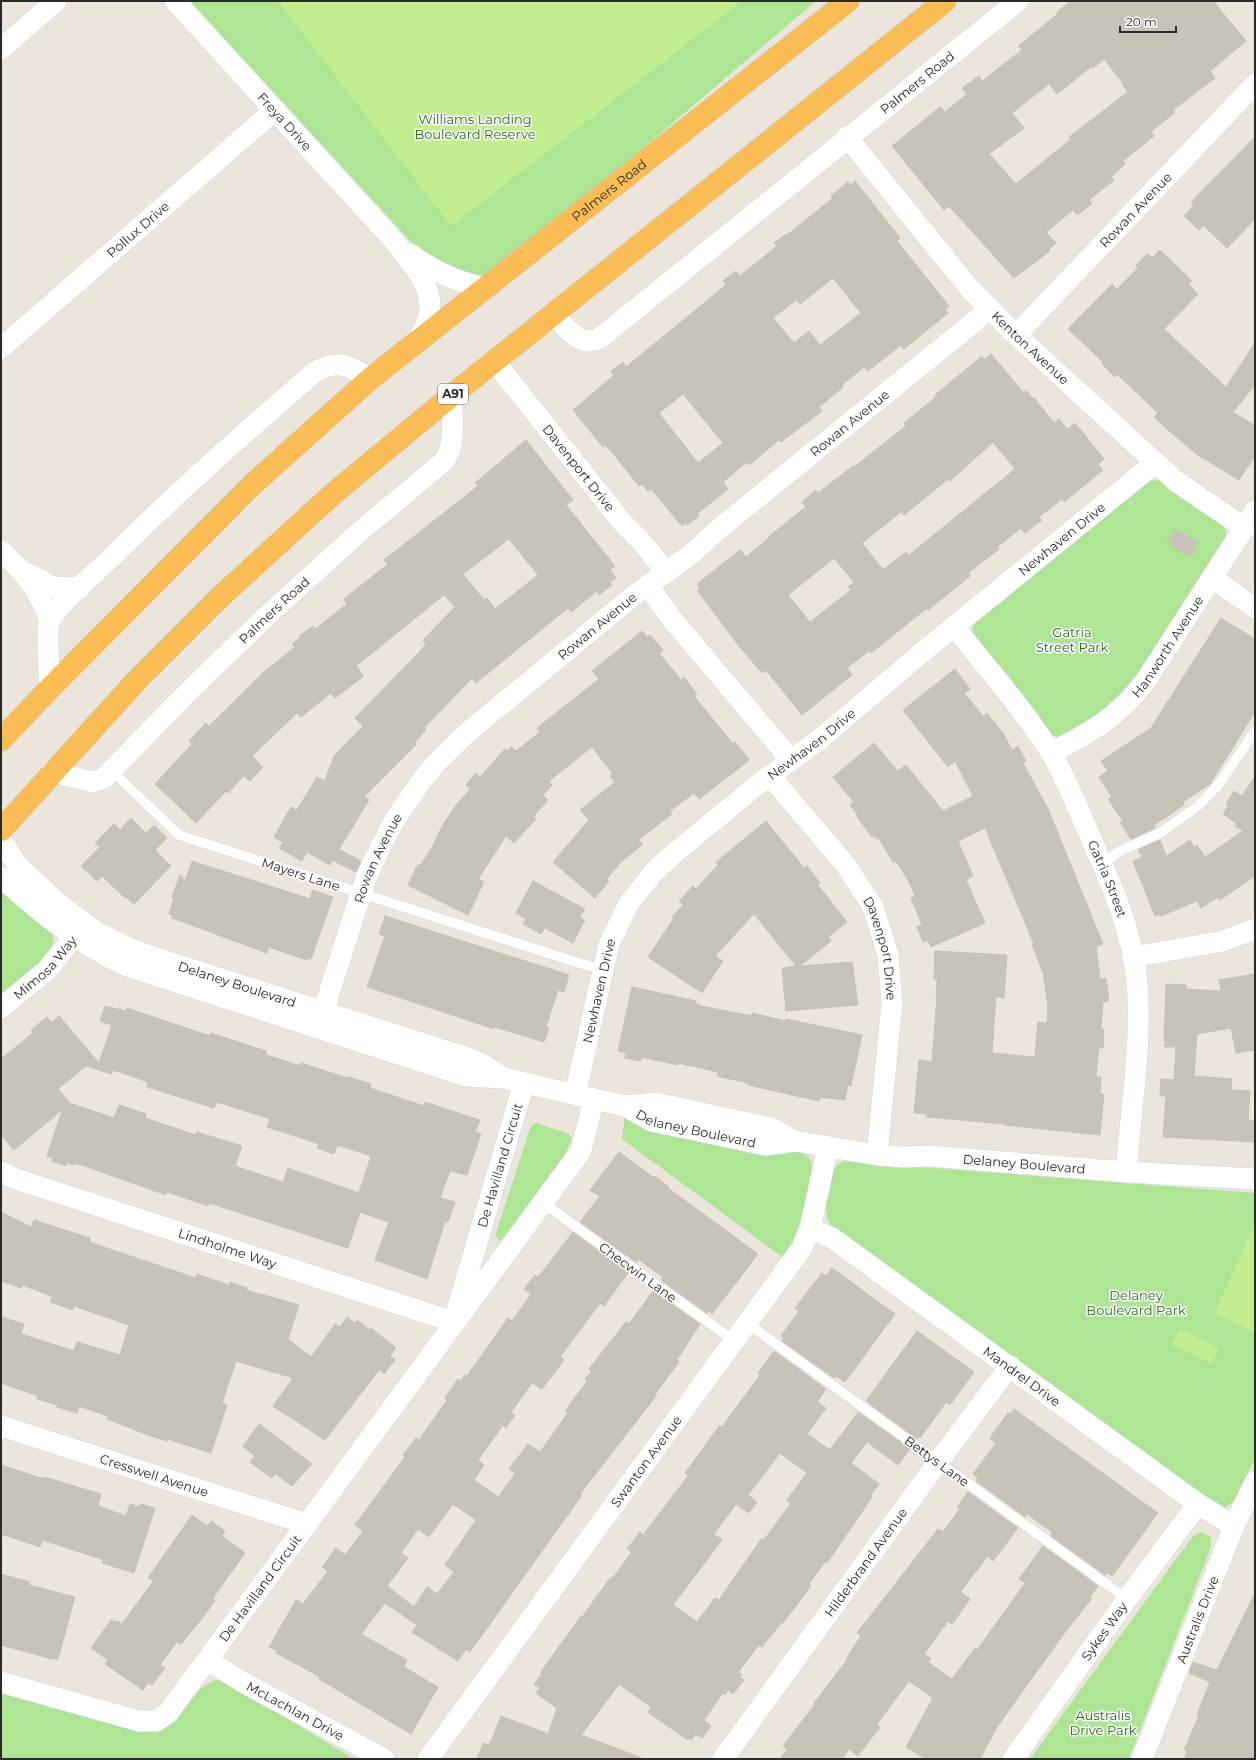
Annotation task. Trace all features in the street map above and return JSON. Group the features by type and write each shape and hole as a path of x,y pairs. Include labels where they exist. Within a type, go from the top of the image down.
{"highway":[{"name":"Palmers Road","path":"1,740 50,688 252,485 370,379 848,1"},
{"name":"A91","path":"1,830 52,772 138,679 219,598 334,493 451,396 945,1"}],"street":[{"path":"1,49 56,1"},
{"name":"Freya Drive","path":"175,1 394,241 418,273 427,290 429,315 418,342"},
{"name":"Palmers Road","path":"553,314 574,336 582,341 593,342 600,338 847,137 1018,1"},
{"name":"Rowan Avenue","path":"1016,335 1255,84"},
{"name":"Pollux Drive","path":"1,348 275,110"},
{"name":"Kenton Avenue","path":"847,137 970,289 1016,335 1102,412 1155,463 1195,495 1250,519"},
{"name":"Freya Drive","path":"394,241 429,268 466,284 485,288"},
{"name":"Rowan Avenue","path":"322,1020 361,893 373,862 394,821 409,798 437,762 478,724 648,585 694,552 715,532 990,309"},
{"name":"Davenport Drive","path":"495,362 622,522 640,540 666,572"},
{"path":"50,622 64,604 80,588 204,468 315,372 327,365 336,364 353,368 370,379"},
{"name":"Palmers Road","path":"52,772 93,782 104,778 152,728 271,612 352,539 443,462 449,451 452,434 451,396"},
{"name":"Newhaven Drive","path":"584,1097 602,969 609,944 618,924 642,886 671,856 770,776 820,739 954,626 1155,463"},
{"name":"Hanworth Avenue","path":"1051,753 1103,724 1113,717 1134,697 1250,519"},
{"path":"1,551 21,570 36,589 44,604 50,622 48,644 50,688"},
{"path":"21,570 54,587 80,588"},
{"path":"1212,578 1255,608"},
{"path":"648,585 671,618 791,760"},
{"name":"Gatria Street","path":"954,626 1030,723 1051,753 1064,776 1102,863 1122,914 1133,957 1138,1002 1136,1050 1126,1172"},
{"name":"Davenport Drive","path":"770,776 849,870 873,907 888,955 892,1003 877,1155"},
{"name":"Delaney Boulevard","path":"1,840 18,866 60,905 92,949 127,966 322,1020 466,1076 514,1081 625,1106 656,1103 771,1128 794,1141 877,1155 904,1157 930,1156 1126,1172 1255,1179"},
{"name":"Delaney Boulevard","path":"1,877 79,930"},
{"path":"1133,957 1223,941 1255,929"},
{"name":"Mimosa Way","path":"1,1008 47,970 79,930"},
{"name":"De Havilland Circuit","path":"454,1322 475,1248 514,1081"},
{"name":"De Havilland Circuit","path":"1,1682 150,1722 156,1721 168,1713 581,1151 584,1097"},
{"name":"Swanton Avenue","path":"428,1759 733,1340 802,1248 810,1228 828,1147"},
{"name":"Lindholme Way","path":"1,1172 454,1322"},
{"name":"Mandrel Drive","path":"810,1228 832,1238 1198,1504 1234,1526"},
{"path":"475,1248 502,1259"},
{"name":"Hilderbrand Avenue","path":"723,1759 938,1462 1010,1366"},
{"name":"Cresswell Avenue","path":"1,1426 307,1524"},
{"name":"Australis Drive","path":"1142,1759 1234,1526 1255,1482"},
{"name":"Sykes Way","path":"1012,1759 1127,1599 1198,1504"},
{"name":"McLachlan Drive","path":"208,1660 241,1681 384,1759"}],"lane":[{"path":"1102,863 1120,851 1166,830 1198,806 1219,784 1255,731"},
{"name":"Mayers Lane","path":"112,771 179,835 582,964 602,969"},
{"name":"Checwin Lane","path":"543,1203 733,1340"},
{"name":"Bettys Lane","path":"747,1323 1127,1599"}],"green space":[{"name":"Williams Landing Boulevard Reserve","path":"190,1 816,1 484,284 426,258"},
{"path":"278,1 742,1 451,226"},
{"name":"Gatria Street Park","path":"1150,480 1162,481 1222,523 1226,531 1226,540 1143,673 1116,704 1061,738 1050,734 972,635 973,623"},
{"path":"1,888 51,931 53,940 51,949 37,967 1,995"},
{"path":"625,1114 639,1123 646,1130 755,1154 791,1150 806,1155 812,1165 809,1191 797,1232 792,1244 782,1257 622,1139"},
{"path":"536,1123 569,1134 572,1139 564,1156 503,1239 499,1241 495,1236 530,1128"},
{"name":"Delaney Boulevard Park","path":"844,1161 1255,1193 1255,1458 1235,1500 1226,1507 1220,1508 832,1227 827,1218 825,1205 835,1167"},
{"path":"1255,1222 1255,1332 1215,1313"},
{"path":"1180,1329 1219,1349 1211,1364 1172,1345"},
{"name":"Australis Drive Park","path":"1201,1532 1211,1537 1211,1547 1129,1759 1030,1759 1193,1536"},
{"path":"216,1680 227,1682 354,1759 1,1759 1,1690 152,1731 163,1729 171,1724 179,1717 198,1691 206,1684"}],"building":[{"path":"1071,1 1213,1 1246,41 1210,71 1215,78 1173,110 1175,112 1151,132 1154,136 1123,161 1125,164 1111,177 1114,180 1089,200 1092,204 1077,215 1073,210 1046,232 1056,243 1049,249 1050,251 1014,278 949,206 944,210 892,146 940,107 945,112 967,94 962,88 979,76 982,81 1022,50 1018,46 1058,14 1057,12","holes":["1104,59 1123,83 1122,84 1128,92 1069,137 1071,139 1016,184 989,154 1024,128 1012,113 1049,84 1057,94 1092,66 1093,68"]},
{"path":"1255,137 1255,219 1227,248 1203,225 1199,230 1184,216 1194,205 1191,202"},
{"path":"855,181 900,238 897,241 949,306 945,309 948,313 904,349 901,345 868,371 864,367 819,407 822,411 781,442 779,440 749,465 747,462 723,482 728,489 697,514 699,516 687,525 686,523 682,526 651,489 648,491 642,484 639,486 616,457 605,445 603,447 573,410 614,375 611,371 623,362 626,367 726,285 723,281 736,271 740,276 777,246 774,243 786,234 787,235 833,198 831,196 848,182 850,185","holes":["833,278 861,313 820,345 809,331 794,343 773,318 796,300 800,304","683,394 723,443 698,463 659,413"]},
{"path":"1160,250 1192,281 1188,284 1198,294 1164,329 1226,387 1255,343 1255,385 1233,412 1255,426 1255,456 1239,480 1198,455 1168,430 1154,417 1158,413 1117,374 1115,377 1102,364 1103,362 1068,329 1112,284 1117,289 1138,268 1136,265 1147,254 1152,258"},
{"path":"991,354 1024,393 1026,390 1033,399 1034,398 1054,423 1059,419 1067,429 1075,423 1104,459 1098,464 1103,470 1064,502 1062,499 1039,517 1042,520 1025,533 1021,528 997,547 999,549 968,573 970,576 928,610 927,608 871,653 869,651 847,668 852,675 802,715 766,670 762,673 739,646 697,590 700,588 697,584 740,550 746,557 769,538 768,537 806,507 802,502 816,490 818,493 853,466 854,467 906,426 904,423 982,356 984,360","holes":["993,442 1015,469 909,555 906,552 883,570 862,543 901,512 904,515 948,479 950,481","834,558 854,582 848,587 851,590 810,622 788,595"]},
{"path":"526,440 573,500 566,505 615,566 610,570 616,578 610,582 612,585 599,595 597,591 571,612 568,608 476,683 472,678 424,728 426,730 415,742 417,744 364,797 369,800 339,849 361,861 356,872 332,860 330,865 307,852 302,861 279,848 283,842 274,837 291,807 297,810 317,777 325,781 334,756 363,726 355,718 426,645 423,640 455,607 444,595 356,666 364,676 335,698 331,693 301,717 297,713 252,756 263,767 250,781 244,776 228,793 226,791 196,823 155,784 192,744 189,741 206,723 209,726 264,672 295,647 292,644 300,638 299,636 313,626 315,629 347,604 344,599 388,564 384,560 478,486 475,483","holes":["509,539 538,575 495,609 487,598 484,600 463,574"]},
{"path":"1176,529 1198,543 1189,557 1168,543"},
{"path":"1221,618 1255,639 1255,712 1210,784 1183,802 1184,805 1154,825 1155,828 1131,839 1120,822 1123,821 1108,799 1112,797 1099,777 1108,771 1101,761 1151,728"},
{"path":"642,631 647,637 650,635 663,650 659,653 681,680 684,677 697,694 694,696 733,744 735,742 749,759 747,762 699,799 694,793 670,811 672,814 638,840 643,844 620,863 607,879 609,881 595,898 553,862 589,820 580,810 615,782 610,776 613,774 592,747 549,781 552,785 543,795 548,800 533,817 536,819 514,843 506,836 478,879 484,882 468,915 408,885 416,868 419,864 421,865 433,846 442,826 457,804 470,789 466,785 476,773 480,777 505,749 507,751 511,747 516,751 540,732 537,728 599,679 592,671"},
{"path":"955,669 970,689 964,693 983,716 987,713 1003,733 1012,750 1018,746 1026,761 1023,763 1048,809 1103,944 1096,947 1100,979 1106,978 1109,1001 1103,1002 1101,1029 1104,1030 1103,1048 1099,1048 1096,1077 1101,1077 1100,1094 1104,1095 1100,1135 927,1117 927,1114 914,1113 919,1060 932,1062 937,996 937,979 934,979 935,951 1007,955 1004,998 996,997 992,1053 1035,1057 1038,1022 1047,1023 1048,1006 1043,972 1032,945 1034,944 985,828 958,841 973,876 966,880 985,923 931,947 928,940 923,942 917,927 922,925 911,898 915,896 909,882 896,861 893,862 878,837 876,839 873,835 872,837 858,818 857,814 850,805 854,802 833,777 874,743 898,771 906,765 943,811 973,796 955,761 948,767 903,710"},
{"path":"1255,776 1255,876 1220,900 1218,897 1201,908 1197,901 1161,916 1159,914 1155,916 1133,861 1143,857 1138,850 1160,840 1166,856 1190,840 1194,847 1197,845 1205,857 1243,831 1235,826 1237,824 1223,814 1228,806 1226,804 1234,791 1242,796"},
{"path":"131,818 146,833 154,825 167,838 155,850 171,866 134,904 126,897 125,898 102,876 97,881 81,866 100,847 95,843 114,824 120,830"},
{"path":"766,821 804,868 807,866 820,883 818,885 847,922 828,937 831,941 800,966 852,962 858,1005 786,1011 782,968 796,966 754,914 715,956 723,961 702,993 648,957 674,918 672,917 683,905 679,901 693,886 696,889 718,865 716,862"},
{"path":"192,861 310,899 313,890 333,897 311,959 307,958 307,960 269,947 267,953 172,918 172,915 169,914 174,898 172,897 180,875 185,881"},
{"path":"533,881 585,909 579,917 585,920 573,943 545,928 541,934 523,924 526,919 516,913"},
{"path":"385,916 569,975 564,992 558,990 546,1027 549,1028 544,1042 494,1027 494,1029 367,987 385,936 379,934"},
{"path":"1255,974 1255,1050 1236,1053 1231,1028 1197,1034 1194,1076 1232,1079 1231,1090 1250,1091 1248,1120 1255,1121 1255,1142 1163,1137 1166,1096 1160,1096 1161,1079 1174,1080 1176,1047 1165,1047 1164,1041 1166,984 1186,985 1186,989 1221,991 1219,980"},
{"path":"632,987 696,1001 695,1003 701,1006 752,1016 752,1013 786,1021 786,1019 862,1035 851,1086 848,1085 845,1100 820,1097 819,1101 748,1085 748,1083 717,1076 718,1072 678,1063 678,1065 642,1057 640,1061 625,1058 626,1053 618,1051"},
{"path":"105,1006 126,1011 127,1008 210,1036 211,1033 266,1051 266,1055 300,1066 301,1063 371,1084 370,1088 424,1106 425,1102 480,1120 475,1132 481,1134 467,1175 450,1171 440,1198 455,1202 448,1222 445,1221 427,1279 375,1260 389,1222 360,1212 348,1248 209,1203 208,1206 167,1192 166,1195 76,1163 75,1165 67,1163 66,1166 51,1161 53,1158 47,1156 62,1110 14,1150 1,1135 1,1059 33,1033 31,1030 47,1017 52,1022 59,1016 99,1063 112,1025 100,1021","holes":["86,1066 111,1074 113,1070 148,1082 147,1087 214,1108 217,1102 270,1119 267,1127 319,1144 317,1148 334,1154 337,1145 371,1156 359,1193 288,1168 283,1182 235,1166 242,1146 197,1132 196,1135 145,1118 146,1114 119,1105 114,1118 70,1103 58,1089"]},
{"path":"619,1152 654,1178 655,1176 669,1187 668,1188 758,1254 712,1314 709,1311 707,1313 661,1280 663,1277 638,1259 636,1262 580,1222 600,1196 590,1190"},
{"path":"1,1212 31,1227 34,1220 90,1238 89,1242 196,1278 197,1274 229,1285 230,1282 247,1288 246,1290 299,1305 288,1339 311,1357 335,1324 340,1327 347,1317 354,1323 357,1320 370,1330 371,1328 396,1348 390,1356 395,1360 384,1374 379,1370 325,1440 273,1406 293,1378 236,1361 222,1403 227,1405 211,1453 168,1439 167,1441 148,1435 107,1419 108,1416 79,1406 77,1413 57,1407 57,1405 37,1399 38,1396 1,1383 1,1317 24,1324 21,1333 24,1335 74,1351 77,1342 120,1355 129,1325 74,1306 73,1310 50,1302 52,1296 22,1285 21,1288 1,1281"},
{"path":"573,1232 628,1273 604,1306 600,1303 560,1357 564,1360 542,1389 532,1383 511,1412 515,1415 506,1428 503,1425 478,1460 484,1465 474,1480 498,1497 515,1474 509,1469 528,1444 540,1452 568,1413 565,1411 587,1381 585,1379 592,1371 589,1369 626,1322 629,1324 653,1291 700,1324 677,1360 679,1362 656,1393 656,1396 580,1494 582,1495 470,1652 466,1649 458,1661 412,1632 417,1625 385,1603 361,1634 407,1660 404,1667 438,1687 411,1734 319,1679 320,1677 276,1653 277,1651 269,1647 296,1600 303,1604 328,1571 322,1567 336,1548 345,1555 363,1531 355,1525 405,1457 403,1455 416,1438 419,1440 447,1400 445,1398 458,1379 461,1381 465,1375 467,1376 508,1318 512,1321 531,1294 524,1289 535,1275 537,1277","holes":["453,1504 476,1520 445,1565 454,1572 437,1594 427,1587 414,1607 387,1586 408,1558 401,1553 418,1529 429,1537"]},
{"path":"832,1268 895,1314 845,1382 836,1376 834,1378 782,1341 784,1338 781,1336 799,1311 795,1308 822,1273 826,1276"},
{"path":"917,1331 974,1372 950,1405 946,1402 920,1438 919,1437 917,1439 866,1401"},
{"path":"774,1351 826,1389 817,1402 826,1408 807,1434 830,1450 858,1412 910,1449 898,1465 867,1442 851,1463 879,1484 870,1496 872,1497 827,1563 825,1562 809,1584 811,1586 783,1623 782,1622 762,1647 759,1645 738,1672 742,1674 740,1677 744,1680 733,1694 728,1690 725,1695 723,1693 704,1720 711,1726 702,1738 696,1734 692,1739 686,1739 648,1712 651,1707 619,1684 581,1735 642,1758 641,1759 477,1759 483,1743 489,1745 490,1741 491,1742 501,1716 548,1734 557,1708 536,1693 540,1688 534,1684 542,1674 540,1673 581,1616 582,1617 611,1577 613,1578 632,1552 627,1549 640,1532 643,1535 688,1476 685,1473 720,1425 722,1427 760,1375 758,1373","holes":["780,1453 807,1473 787,1500 791,1503 764,1540 762,1538 719,1600 715,1598 697,1622 673,1605 722,1540 714,1534 736,1504 749,1513 757,1502 748,1495"]},
{"path":"1014,1409 1158,1513 1112,1576 1107,1573 1105,1575 1051,1536 1052,1532 1027,1514 1025,1517 976,1481 978,1478 973,1474 996,1443 990,1438 1008,1413 1010,1414"},
{"path":"259,1424 312,1464 292,1486 276,1474 272,1478 250,1462 255,1456 243,1446"},
{"path":"1,1465 44,1479 45,1477 101,1494 98,1506 126,1516 130,1504 139,1507 140,1504 155,1508 134,1573 102,1563 104,1560 42,1540 40,1547 1,1534"},
{"path":"968,1492 1018,1528 993,1561 988,1556 960,1592 970,1599 952,1624 948,1621 924,1654 931,1659 928,1662 952,1679 975,1648 977,1650 1025,1583 1019,1579 1043,1546 1098,1586 1090,1597 1092,1598 1063,1635 997,1727 980,1759 926,1759 906,1747 933,1698 909,1681 877,1724 880,1727 858,1756 849,1749 842,1759 780,1759 787,1749 783,1746 847,1660 846,1659 861,1636 857,1633 938,1529 943,1532 960,1509 957,1507"},
{"path":"192,1515 207,1526 211,1521 225,1531 222,1536 245,1553 213,1598 215,1600 204,1616 181,1644 177,1642 160,1665 165,1668 152,1685 148,1683 143,1690 105,1664 108,1660 91,1648 111,1620 122,1624 154,1580 148,1578"},
{"path":"1,1574 30,1582 29,1585 75,1597 58,1659 52,1659 1,1645"},
{"path":"1255,1593 1255,1759 1184,1759 1187,1751 1184,1750 1199,1716 1197,1715 1210,1682 1189,1673 1193,1662 1217,1670"}]}
